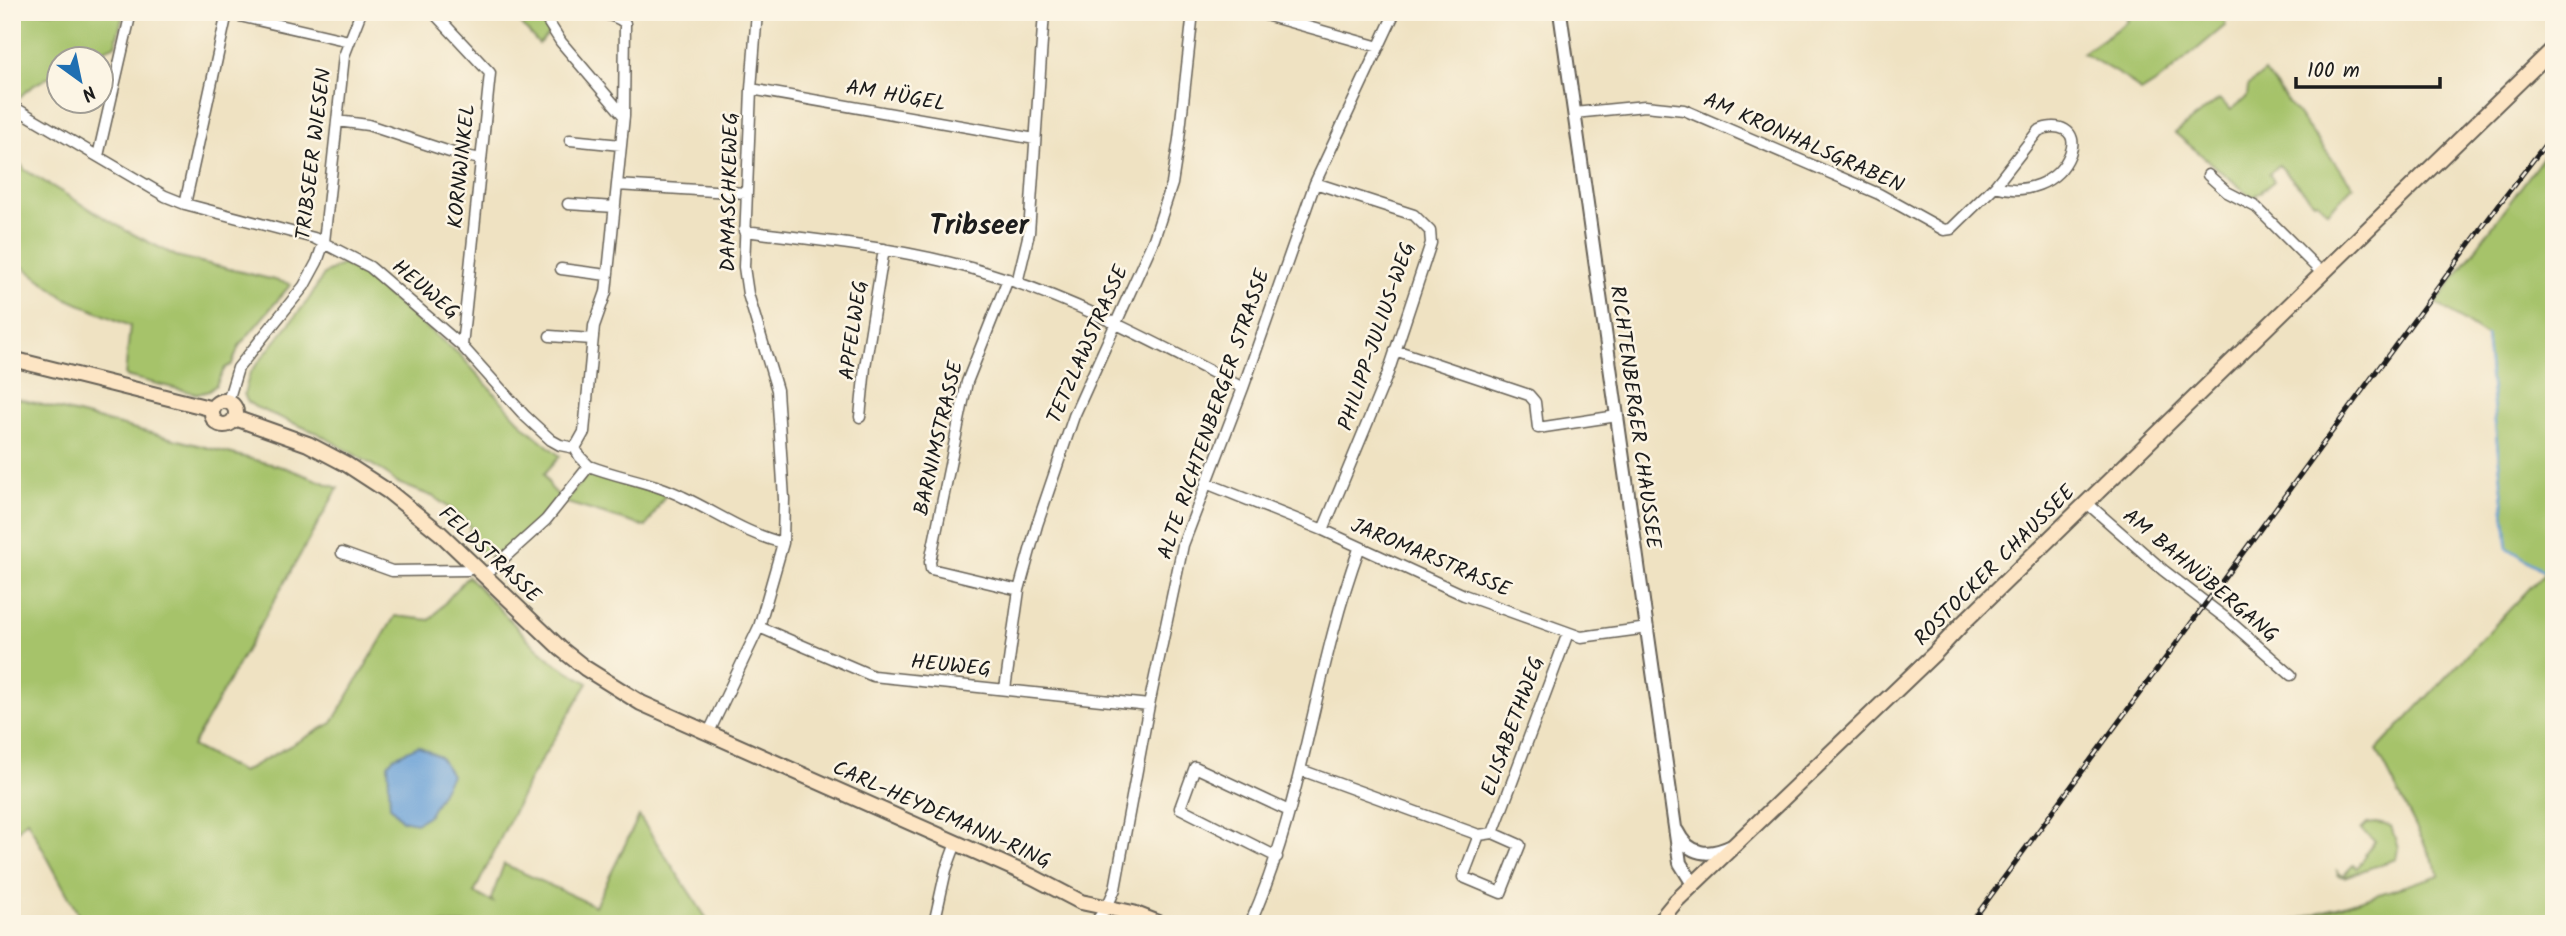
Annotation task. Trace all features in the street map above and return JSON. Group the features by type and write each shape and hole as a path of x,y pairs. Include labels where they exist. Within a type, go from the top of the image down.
{"main road":[{"name":"ROSTOCKER CHAUSSEE","path":"1657,924 1693,884 2554,48"},
{"name":"FELDSTRASSE","path":"12,359 213,409 213,417 222,424 229,424 235,418 308,444 346,464 413,511 479,569 561,649 585,668 641,703 709,732"},
{"path":"213,409 218,403 228,401 235,407 235,418"},
{"name":"CARL-HEYDEMANN-RING","path":"709,732 1033,877 1081,902 1161,924"}],"street":[{"path":"97,156 131,12"},
{"name":"TRIBSEER WIESEN","path":"228,401 238,368 304,286 324,242 344,56 361,12"},
{"name":"KORNWINKEL","path":"433,12 490,73 462,346"},
{"path":"563,12 544,15 561,42 624,116"},
{"path":"569,12 602,14 625,23 624,116 606,292 594,326 584,432 575,448"},
{"name":"DAMASCHKEWEG","path":"709,732 760,627 783,543 784,499 777,390 748,294 744,267 757,12"},
{"name":"BARNIMSTRASSE","path":"1019,590 932,569 930,562 967,382 1012,281 1029,233 1044,12"},
{"name":"TETZLAWSTRASSE","path":"1005,689 1019,590 1037,525 1074,416 1154,239 1172,184 1180,139 1193,12"},
{"path":"1255,12 1379,47"},
{"name":"ALTE RICHTENBERGER STRASSE","path":"1094,924 1107,907 1115,889 1149,705 1183,545 1243,388 1315,183 1395,12"},
{"name":"RICHTENBERGER CHAUSSEE","path":"1560,12 1679,863 1693,884"},
{"path":"185,204 224,13 349,41"},
{"name":"AM HÜGEL","path":"751,89 1035,139"},
{"name":"HEUWEG","path":"12,106 165,196 185,204 261,222 324,242 370,267 462,346 538,429 560,445 575,448 584,463 589,466"},
{"name":"AM KRONHALSGRABEN","path":"1574,113 1645,106 1684,110 1879,194 1944,230 1951,229 1996,186 2038,131 2048,126 2057,126 2070,135 2073,143 2066,162 2035,188 2020,191 1996,186"},
{"path":"337,121 368,125 456,154 481,159"},
{"path":"570,140 621,145"},
{"path":"2208,175 2227,192 2256,206 2322,274"},
{"name":"PHILIPP-JULIUS-WEG","path":"1315,183 1414,215 1430,231 1431,243 1395,350 1322,530"},
{"path":"617,185 746,193"},
{"path":"568,204 615,207"},
{"path":"744,231 884,248 1012,281 1118,323 1243,388"},
{"name":"APFELWEG","path":"860,417 884,248"},
{"path":"561,269 607,275"},
{"path":"550,336 592,339"},
{"path":"1395,350 1529,396 1535,402 1538,428 1617,416"},
{"path":"342,553 392,571 479,569 546,520 589,466 669,491 741,529 783,543"},
{"name":"JAROMARSTRASSE","path":"1206,483 1322,530 1464,595 1568,633 1581,637 1648,628"},
{"name":"AM BAHNÜBERGANG","path":"2087,503 2291,675"},
{"path":"1250,924 1277,857 1301,770 1341,598 1359,549"},
{"name":"HEUWEG","path":"760,627 873,676 1149,705"},
{"name":"ELISABETHWEG","path":"1493,833 1568,633"},
{"path":"1277,857 1180,808 1195,767 1289,811"},
{"path":"1301,770 1479,835 1493,833 1520,845 1500,893 1463,877 1479,835"},
{"path":"1675,826 1685,844 1699,853 1718,852 1741,840"},
{"path":"934,924 946,870 956,843"}],"green space":[{"path":"12,12 124,12 113,46 46,46 46,79 20,97 12,110"},
{"path":"510,12 532,12 550,32 539,44"},
{"path":"2125,12 2222,12 2226,25 2160,80 2141,92 2130,81 2083,53 2128,21"},
{"path":"2265,72 2353,186 2328,212 2317,201 2314,202 2279,165 2269,174 2274,181 2253,198 2175,133 2219,99 2231,110 2247,97 2248,86"},
{"path":"2554,142 2554,924 2283,924 2440,875 2377,750 2545,572 2508,548 2486,336 2436,303"},
{"path":"12,153 25,170 127,231 176,256 291,284 239,346 232,364 225,368 216,385 209,391 198,394 125,376 130,326 65,298 22,266 12,278"},
{"path":"343,264 363,276 460,355 525,427 560,456 544,474 551,488 560,497 521,538 497,558 476,549 468,536 470,527 467,521 434,497 395,482 386,473 317,433 255,407 247,401 244,394 250,373 309,299 324,274"},
{"path":"12,397 286,468 338,488 192,746 242,772 332,723 395,616 430,620 468,576 532,643 555,663 588,683 529,780 474,893 493,902 491,899 504,864 595,906 639,816 708,924 79,924 78,914 27,820 12,836"},
{"path":"593,472 666,494 646,527 564,502 588,474"},
{"path":"2367,824 2391,826 2398,848 2396,859 2344,877 2338,875 2337,871 2343,876 2353,865 2357,868 2366,856 2375,841 2361,830"}],"water":[{"path":"418,746 440,757 451,775 429,815 416,823 402,820 390,806 388,764 394,757"}],"waterway":[{"path":"2486,336 2508,548 2554,577"}],"railway":[{"path":"1970,924 2554,133"}],"district":[{"name":"Tribseer","path":"979,224"}]}
